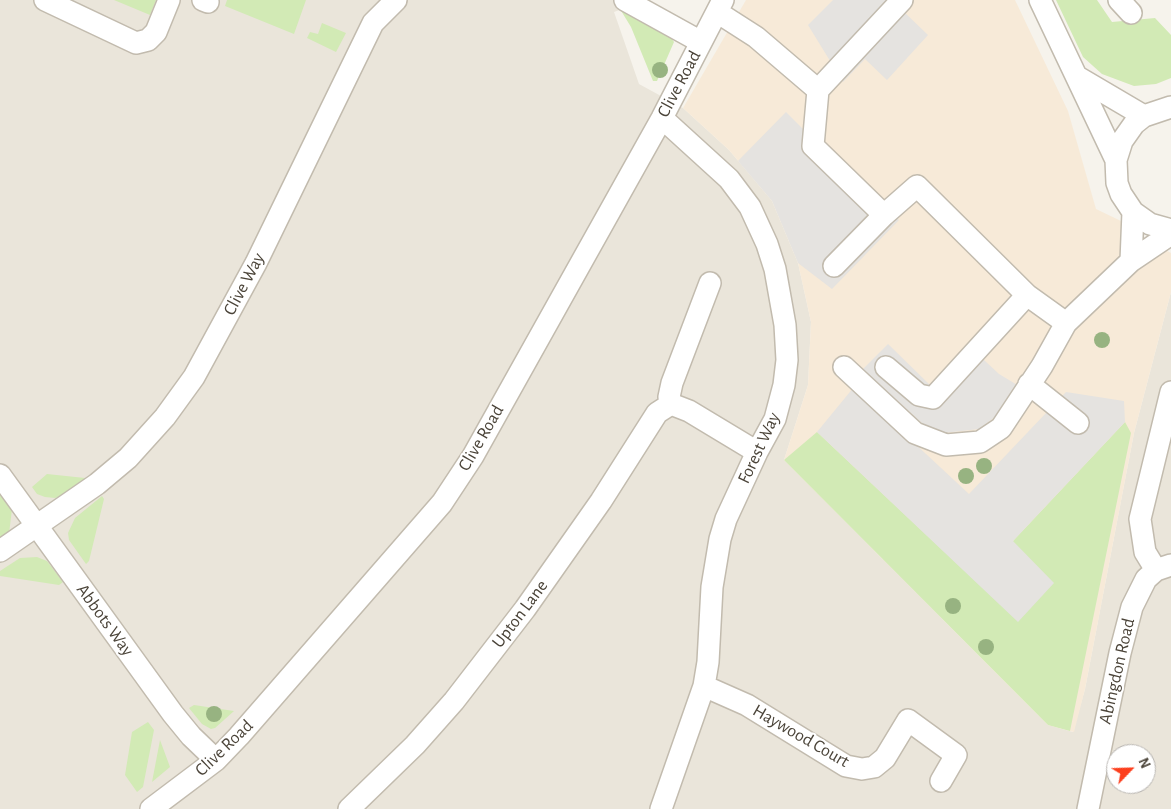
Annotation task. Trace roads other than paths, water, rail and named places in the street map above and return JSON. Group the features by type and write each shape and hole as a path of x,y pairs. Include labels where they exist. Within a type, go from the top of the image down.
{"street":[{"path":"45,0 136,43 148,40 156,32 169,0"},
{"name":"Clive Way","path":"0,551 97,484 128,458 165,417 194,377 256,264 373,23 396,0"},
{"path":"625,0 701,42"},
{"path":"884,215 813,146 818,90 902,0"},
{"path":"1040,0 1116,160"},
{"path":"720,6 818,90"},
{"name":"Clive Road","path":"151,809 216,760 292,678 442,503 473,456 662,118 720,6"},
{"path":"1076,76 1144,116"},
{"path":"1171,107 1144,116 1134,124 1122,141 1116,160 1117,183 1120,194 1133,212 1150,224 1171,230"},
{"name":"Forest Way","path":"661,809 704,686 708,662 712,587 720,540 726,519 757,452 775,419 784,384 787,360 785,325 774,269 767,244 750,207 729,178 662,118"},
{"path":"834,266 884,215 917,186 1027,295 1066,323"},
{"path":"1131,261 1133,212"},
{"path":"844,368 915,433 946,444 980,442 1001,428 1042,366 1066,323 1131,261 1171,234"},
{"path":"710,283 672,383 669,396 671,404 689,411 757,452"},
{"path":"886,367 919,395 933,398 1027,295"},
{"path":"1029,384 1078,423"},
{"name":"Abingdon Road","path":"1088,809 1120,653 1132,608 1146,579 1164,568 1145,552 1140,519 1171,392"},
{"name":"Upton Lane","path":"349,809 415,745 454,701 525,608 601,500 657,413 671,404"},
{"name":"Abbots Way","path":"0,475 173,714 191,736 216,760"},
{"name":"Haywood Court","path":"704,686 747,705 846,766 862,769 874,767 884,758 908,720 956,755 942,781"}]}
